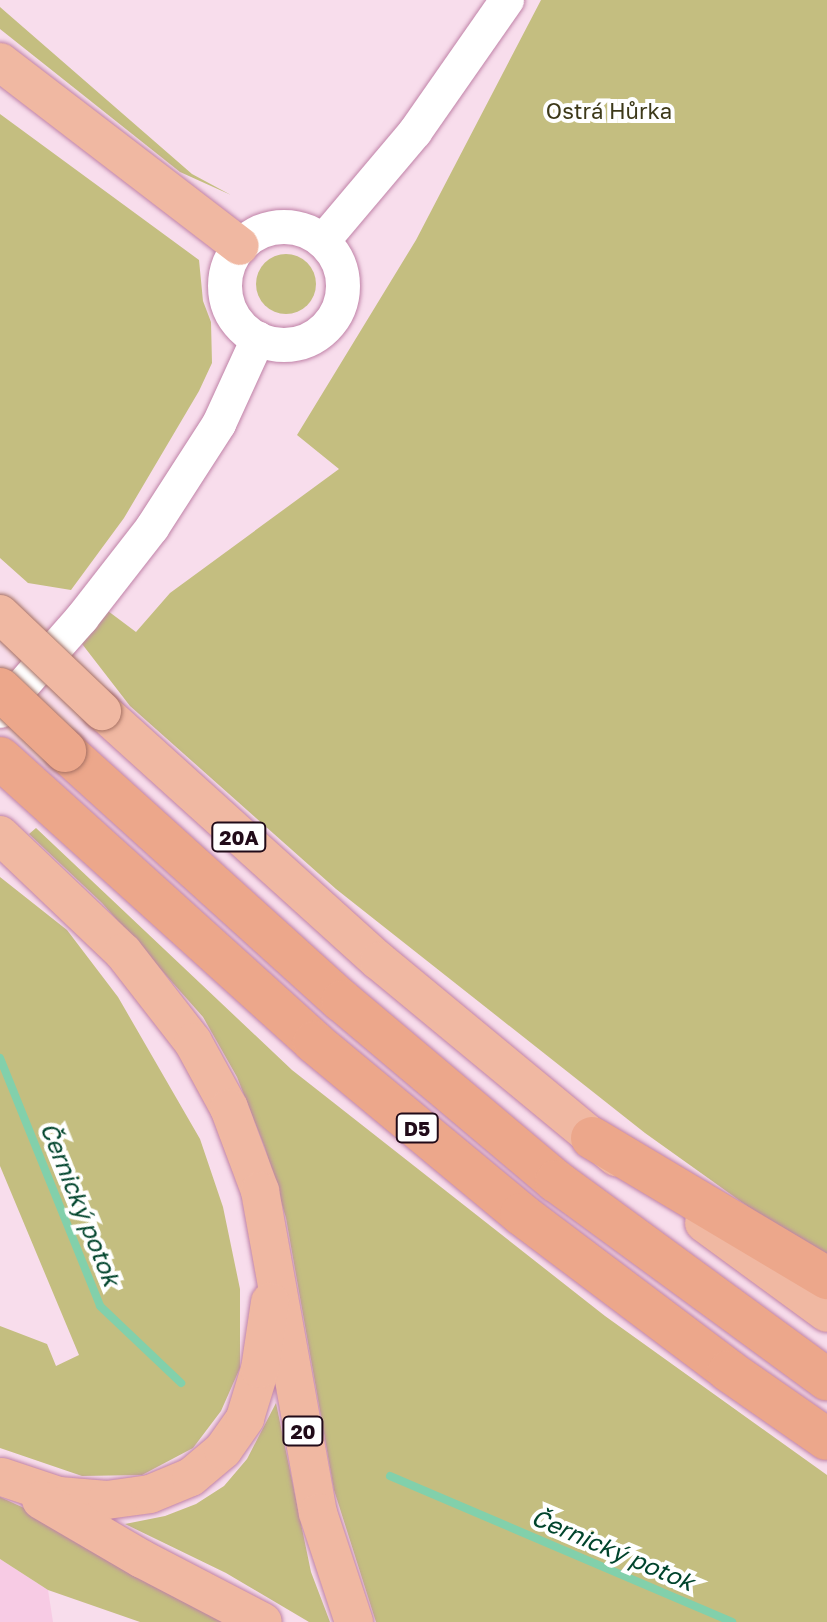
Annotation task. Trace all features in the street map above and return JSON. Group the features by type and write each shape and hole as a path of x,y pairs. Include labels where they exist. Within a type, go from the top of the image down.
{"highway":[{"path":"0,62 240,246"},
{"name":"20A","path":"0,614 102,711 379,961 592,1138 827,1313"},
{"name":"D5","path":"0,689 342,1001 556,1181 827,1379"},
{"name":"D5","path":"0,758 314,1042 521,1214 729,1371 827,1439"},
{"name":"20","path":"0,835 123,952 193,1042 229,1108 246,1149 271,1235 318,1513 354,1622"},
{"path":"592,1138 827,1278"},
{"path":"1,1477 59,1496 107,1500 150,1494 171,1487 209,1463 245,1418 260,1369 270,1303 271,1235"},
{"path":"1,1477 142,1559 263,1622"}],"main road":[{"path":"323,241 415,132 507,0"},
{"path":"290,227 308,231 323,241 336,256 342,273 341,301 328,326 313,338 295,344 276,345 258,339 232,315 226,297 230,262 240,246 254,235 271,228 290,227"},
{"path":"0,711 82,618 152,528 219,424 258,339"}],"shaded area":[{"path":"0,1559 48,1590 53,1622 0,1622"}],"green space":[{"name":"Ostrá Hůrka","path":"541,0 827,0 827,1263 645,1133 336,889 130,706 79,640 104,608 136,632 170,593 339,469 297,435 416,240"},
{"path":"0,7 192,174 231,195 180,172 0,29"},
{"path":"0,114 199,260 203,301 211,322 212,363 199,391 124,518 71,590 28,583 0,558"},
{"path":"286,254 307,263 316,284 307,305 286,314 265,305 256,284 265,263"},
{"path":"36,828 292,1070 605,1316 827,1475 827,1622 376,1622 334,1490 286,1218 265,1148 237,1077 203,1017 102,903 29,834"},
{"path":"0,877 67,930 118,997 200,1139 223,1207 240,1289 240,1368 221,1411 193,1448 142,1475 82,1476 0,1448 0,1326 47,1344 56,1366 79,1355 0,1166"},
{"path":"276,1403 311,1572 330,1622 309,1622 226,1573 125,1524 165,1516 196,1504 224,1486 247,1459"},
{"path":"0,1497 238,1622 140,1622 48,1590 0,1559"}],"waterway":[{"name":"Černický potok","path":"0,1058 100,1306 181,1383"},
{"name":"Černický potok","path":"390,1476 732,1622"}]}
